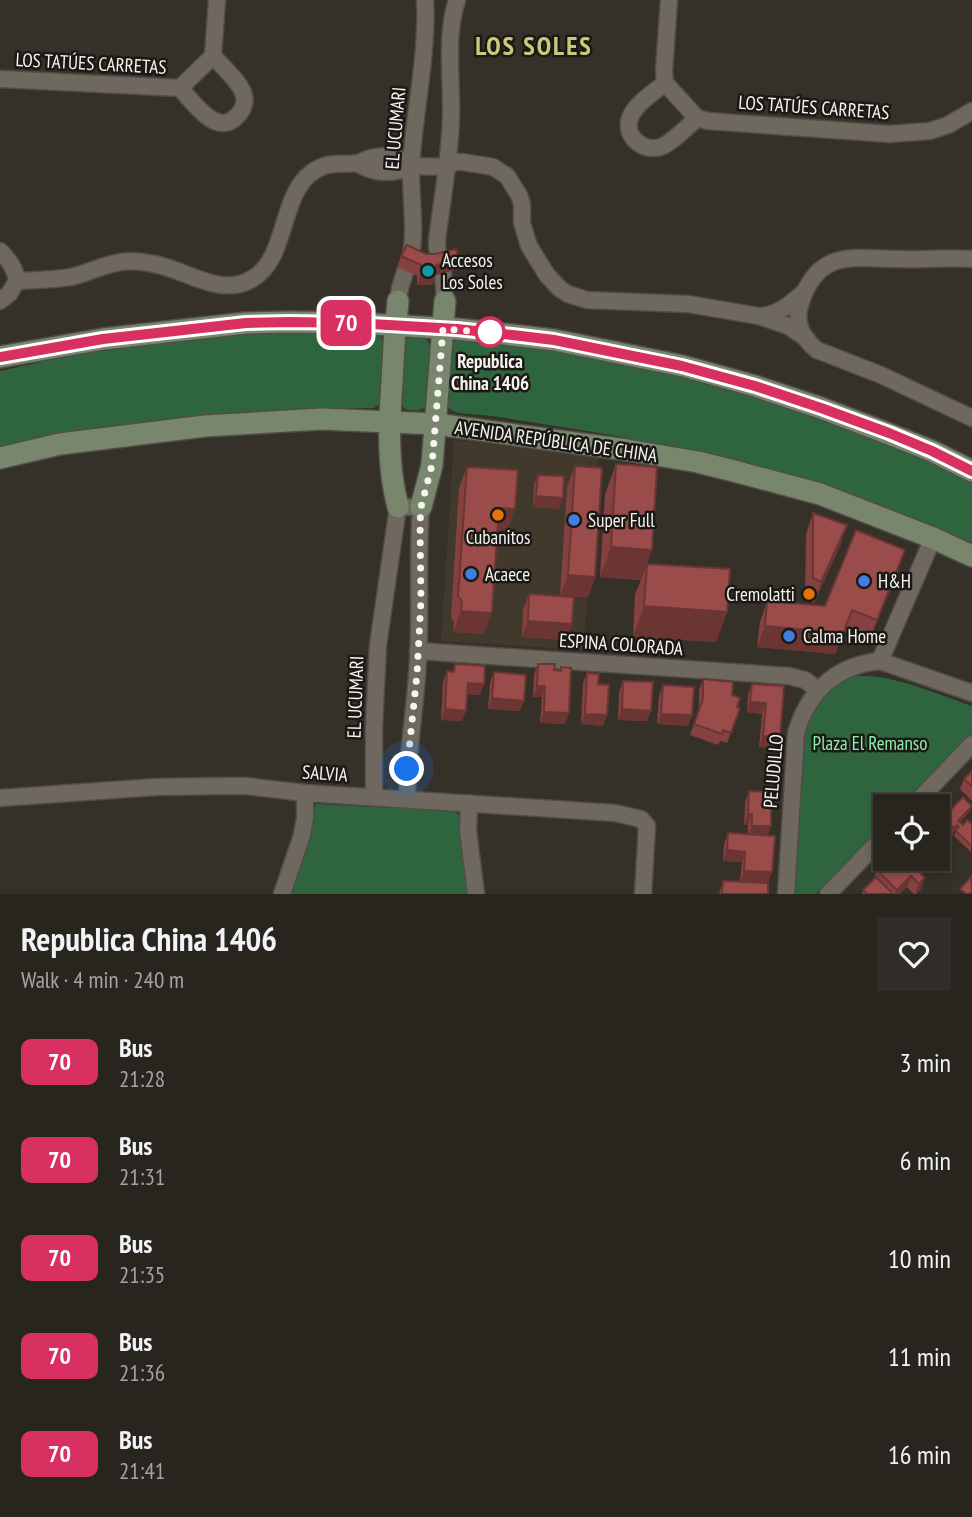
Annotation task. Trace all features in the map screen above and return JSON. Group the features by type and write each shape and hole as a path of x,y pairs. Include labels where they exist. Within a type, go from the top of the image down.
{"main road":[{"path":"398,301 389,422 390,471 398,507"},
{"path":"421,507 432,465 446,301"},
{"path":"0,357 103,339 246,323 326,322 470,330 554,340 720,376 821,408 932,451 972,471"},
{"name":"AVENIDA REPÚBLICA DE CHINA","path":"0,458 60,444 205,426 322,419 436,424 698,462 820,494 972,556"}],"street":[{"path":"213,56 244,95 244,103 237,116 226,123 210,120 180,88 213,56 217,0"},
{"name":"EL UCUMARI","path":"398,301 413,246 411,166 425,28 425,0"},
{"path":"446,301 437,240 451,119 452,18 457,0"},
{"path":"665,83 638,106 630,118 632,138 646,148 665,145 697,118 665,83 669,0"},
{"name":"LOS TATÚES CARRETAS","path":"0,79 180,88"},
{"name":"LOS TATÚES CARRETAS","path":"697,118 890,134 930,131 948,125 972,111"},
{"path":"18,281 62,278 119,262 143,262 216,284 236,285 254,278 267,266 279,242 298,188 313,171 322,166 341,163 357,163 374,172 401,171 411,166 447,167 460,172 511,180 522,204 522,223 529,246 547,275 568,294 587,300 688,304 759,316 788,326 827,355 881,375 972,418"},
{"path":"0,251 11,263 18,281 0,301"},
{"path":"807,339 799,324 799,308 809,282 825,266 846,258 972,259"},
{"path":"759,316 782,310 804,292"},
{"path":"398,507 421,507 421,600 416,696 407,769 407,799"},
{"name":"EL UCUMARI","path":"374,797 375,686 398,507"},
{"path":"933,538 880,661 972,692"},
{"name":"ESPINA COLORADA","path":"418,651 789,676 805,680 818,690"},
{"name":"PELUDILLO","path":"786,894 796,733 801,717 818,690 826,683 845,671 880,661"},
{"path":"924,794 972,744"},
{"name":"SALVIA","path":"0,798 156,787 246,786 306,793 615,813 645,822 647,826 643,894"},
{"path":"282,894 302,835 306,793"},
{"path":"469,803 468,831 476,894"},
{"path":"828,894 873,847"}],"shaded area":[{"path":"454,440 599,455 583,650 441,641"}],"green space":[{"path":"281,329 377,334 386,346 381,403 374,408 318,408 141,423 0,448 0,371 78,354 194,339 237,330"},
{"path":"417,336 426,339 433,348 428,405 414,410 405,409 399,401 405,340"},
{"path":"458,340 540,346 623,360 793,405 972,479 972,543 910,517 749,465 618,436 458,413 447,406 450,346"},
{"name":"Plaza El Remanso","path":"854,676 884,678 972,706 972,736 915,794 873,794 873,835 816,894 791,894 799,766 807,715 826,693"},
{"path":"316,804 453,811 459,815 461,821 470,894 290,894"}],"building":[{"path":"407,245 426,254 456,249 459,260 436,265 436,274 421,274 421,265 401,256"},
{"path":"616,464 657,467 652,550 611,547"},
{"name":"Acaece","path":"575,466 602,468 595,577 568,575"},
{"name":"Acaece","path":"467,467 518,470 515,509 499,508 492,613 461,611 462,601 458,596"},
{"path":"538,475 564,476 563,498 536,496"},
{"path":"813,513 847,525 821,582 813,578"},
{"path":"856,530 905,550 877,620 852,610 843,633 765,626 767,601 825,606"},
{"path":"647,564 730,569 727,612 644,606"},
{"path":"529,594 574,597 572,624 528,621"},
{"path":"455,664 485,666 484,684 468,683 466,711 445,709 447,671 454,672"},
{"path":"538,664 555,664 554,670 561,671 561,667 571,668 569,713 544,712 545,686 537,686"},
{"path":"494,672 526,675 524,701 492,698"},
{"path":"587,673 599,674 598,684 609,685 607,715 585,714"},
{"path":"703,679 733,682 732,695 740,698 737,707 740,708 731,733 723,730 722,734 694,724 703,699"},
{"path":"623,681 653,682 651,711 622,709"},
{"path":"752,684 784,686 780,738 763,736 766,703 750,702"},
{"path":"663,685 694,687 692,715 661,714"},
{"path":"972,771 972,786 964,779"},
{"path":"749,791 771,792 771,826 752,826 752,814 748,814"},
{"path":"963,797 972,806 958,821 963,825 967,820 972,824 972,846 956,831 959,827 957,825 954,828 950,824 950,811"},
{"path":"728,833 775,836 772,872 744,871 745,852 727,850"},
{"path":"878,871 918,871 925,878 919,884 911,876 897,890"},
{"path":"876,877 893,894 867,894 863,890"},
{"path":"971,877 972,892 966,894 960,889"},
{"path":"723,881 768,883 768,894 722,894"}],"bus line":[{"name":"70","path":"0,357 103,339 246,323 354,323 521,336 554,340 682,366 755,386 889,433 972,471"}],"place":[{"name":"Accesos Los Soles","path":"428,271"},
{"name":"Republica China 1406","path":"490,332"},
{"name":"Cubanitos","path":"498,515"},
{"name":"Super Full","path":"574,520"},
{"name":"Acaece","path":"471,574"},
{"name":"H&H","path":"864,581"},
{"name":"Cremolatti","path":"809,594"},
{"name":"Calma Home","path":"789,636"}],"district":[{"name":"LOS SOLES","path":"534,46"}],"route":[{"path":"407,769 416,696 421,600 421,507 432,465 443,329 500,333 490,332"}]}
